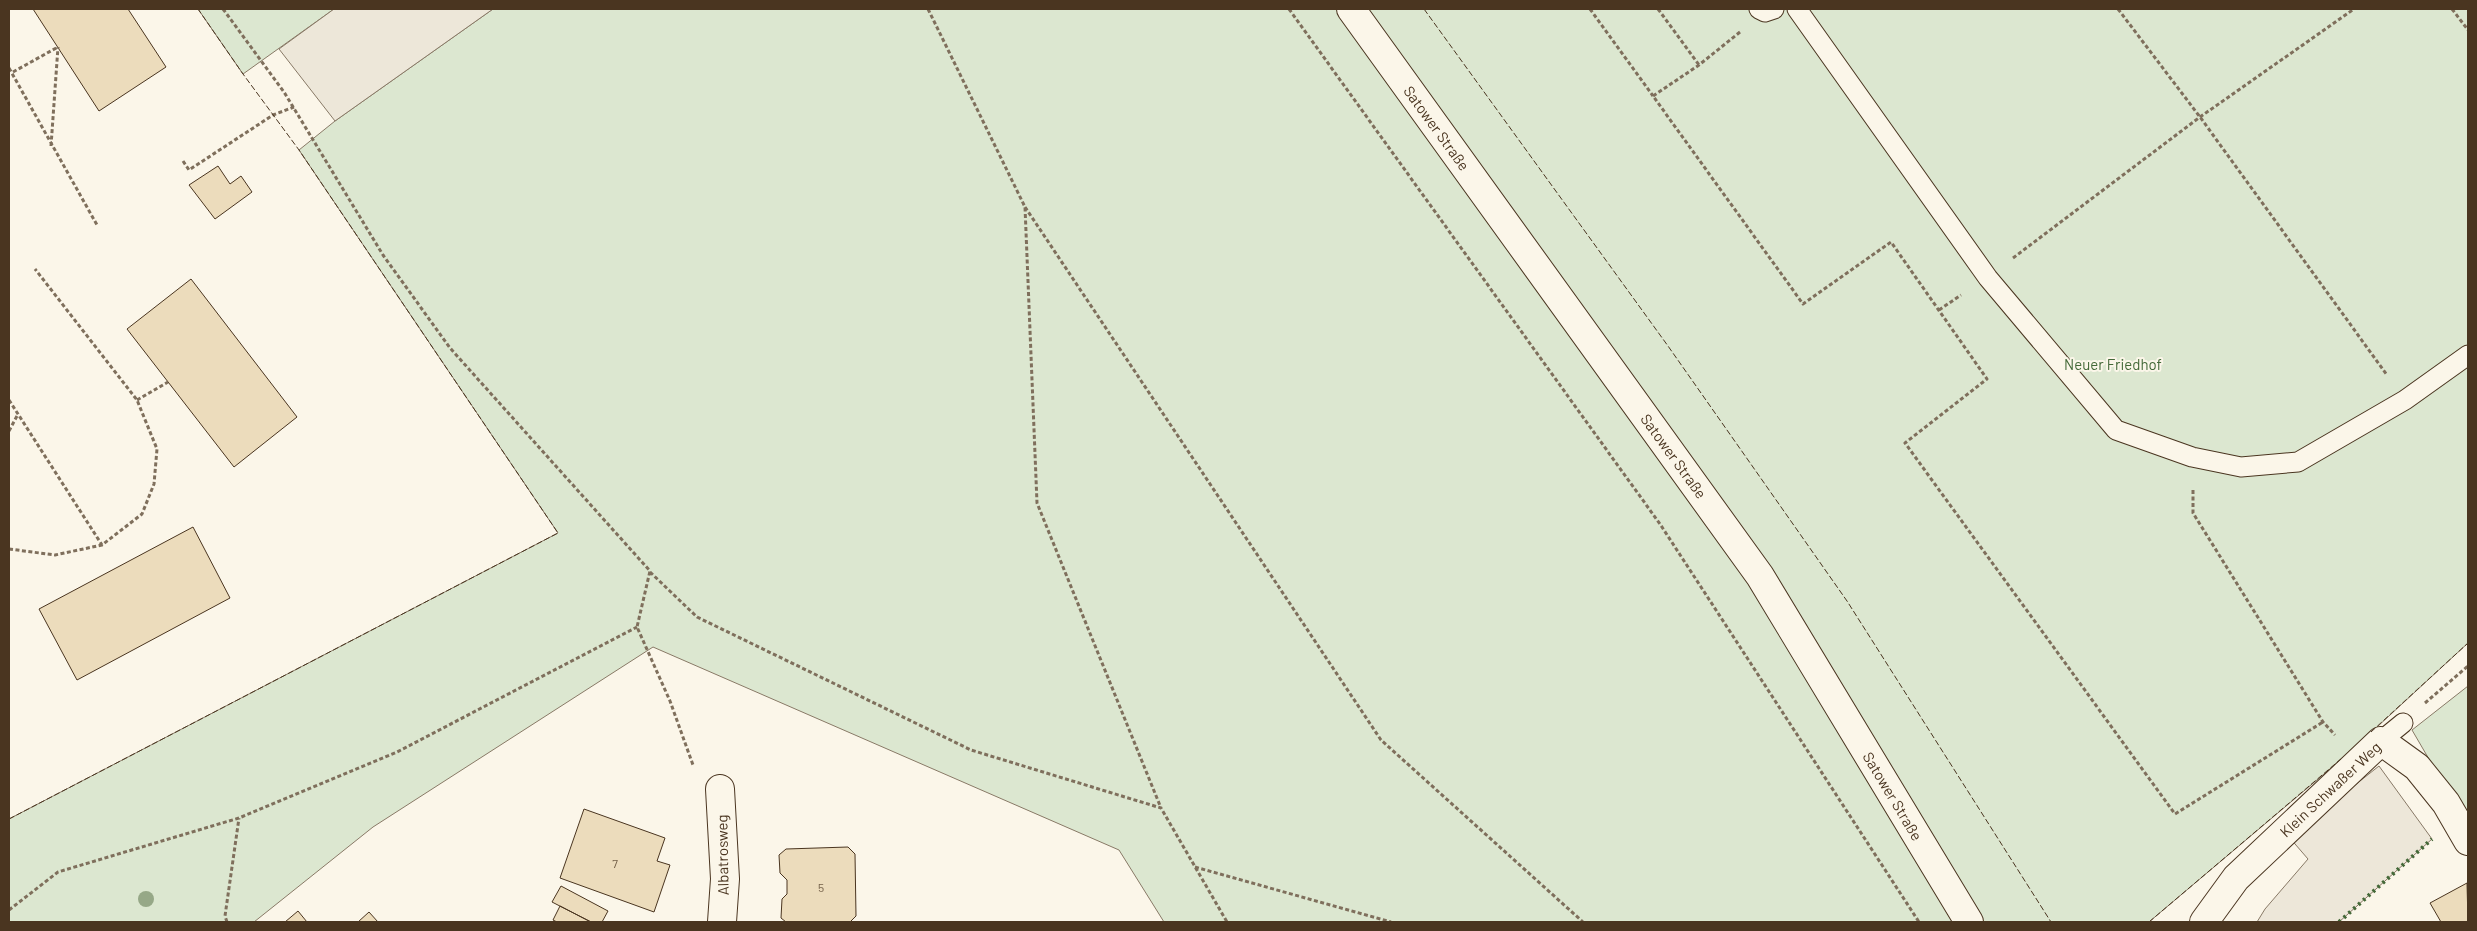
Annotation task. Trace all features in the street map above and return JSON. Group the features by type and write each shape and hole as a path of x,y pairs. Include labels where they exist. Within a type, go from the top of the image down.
{"main road":[{"name":"Satower Straße","path":"1351,9 1760,576 1969,922"},
{"name":"Klein Schwaßer Weg","path":"2204,922 2236,878 2381,741"},
{"path":"2381,741 2417,767 2446,802 2468,841"},
{"name":"Albatrosweg","path":"720,789 725,879 722,922"}],"lane":[{"path":"1797,9 1988,278 2116,430 2192,457 2240,466 2298,462 2406,400 2468,354"},
{"name":"Klein Schwaßer Weg","path":"2381,741 2403,723"}],"path":[{"path":"223,9 294,107 383,255 450,348 650,571 697,617 971,750 1162,808"},
{"path":"928,9 1025,207 1381,740 1583,922"},
{"path":"1289,9 1660,524 1919,922"},
{"path":"1590,9 1804,304 1891,242 1987,379 1906,443 2176,814 2323,722"},
{"path":"1658,9 1698,65"},
{"path":"2118,9 2200,117 2406,400"},
{"path":"1939,310 1988,278 2200,117 2354,9"},
{"path":"2452,9 2468,30"},
{"path":"1653,96 1698,65 1766,10"},
{"path":"13,72 58,47 51,146"},
{"path":"9,68 13,72 51,146 97,225"},
{"path":"183,161 190,170 273,115 294,107"},
{"path":"1025,207 1037,503 1162,808 1227,922"},
{"path":"9,549 55,556 102,545 142,514 154,484 157,449 137,400 35,269"},
{"path":"137,400 168,382"},
{"path":"9,400 102,545"},
{"path":"9,431 18,414"},
{"path":"2192,457 2193,513 2323,722 2358,761"},
{"path":"650,571 637,626 670,700 695,769 720,789"},
{"path":"9,910 58,872 239,818 397,752 637,626"},
{"path":"2403,723 2468,666"},
{"path":"227,922 225,916 239,818"},
{"path":"1195,867 1391,922"}],"green space":[{"path":"198,9 334,9 243,74"},
{"name":"Neuer Friedhof","path":"493,9 2468,9 2468,643 2350,752 2149,922 1164,922 1119,850 653,647 373,827 254,922 9,922 9,819 558,533 299,150 335,121"},
{"path":"2468,686 2468,826 2412,730"}],"shaded area":[{"path":"334,9 493,9 335,121 279,49"},
{"path":"2379,766 2432,839 2339,922 2257,922 2265,909 2308,859 2289,837"}],"building":[{"path":"33,9 128,9 166,67 99,111"},
{"path":"218,166 230,184 241,176 252,192 215,219 189,185"},
{"path":"191,279 297,417 234,467 127,329"},
{"path":"193,527 230,598 77,680 39,609"},
{"path":"584,809 665,838 657,861 670,865 654,912 560,878"},
{"path":"848,847 855,854 856,916 850,922 786,922 781,918 782,899 787,894 787,880 780,873 779,855 786,849"},
{"path":"2467,883 2468,922 2441,922 2430,903"},
{"path":"561,886 608,911 602,922 591,922 552,902"},
{"path":"560,906 591,922 557,922 553,920"},
{"path":"298,911 307,922 285,922"},
{"path":"369,912 378,922 358,922"}],"hedge":[{"path":"2339,922 2432,839"}],"fence":[{"path":"9,819 558,533 299,150 198,9"},
{"path":"1424,9 1668,346 1847,601 2051,922"},
{"path":"2371,732 2468,643"},
{"path":"2149,922 2341,759"}]}
